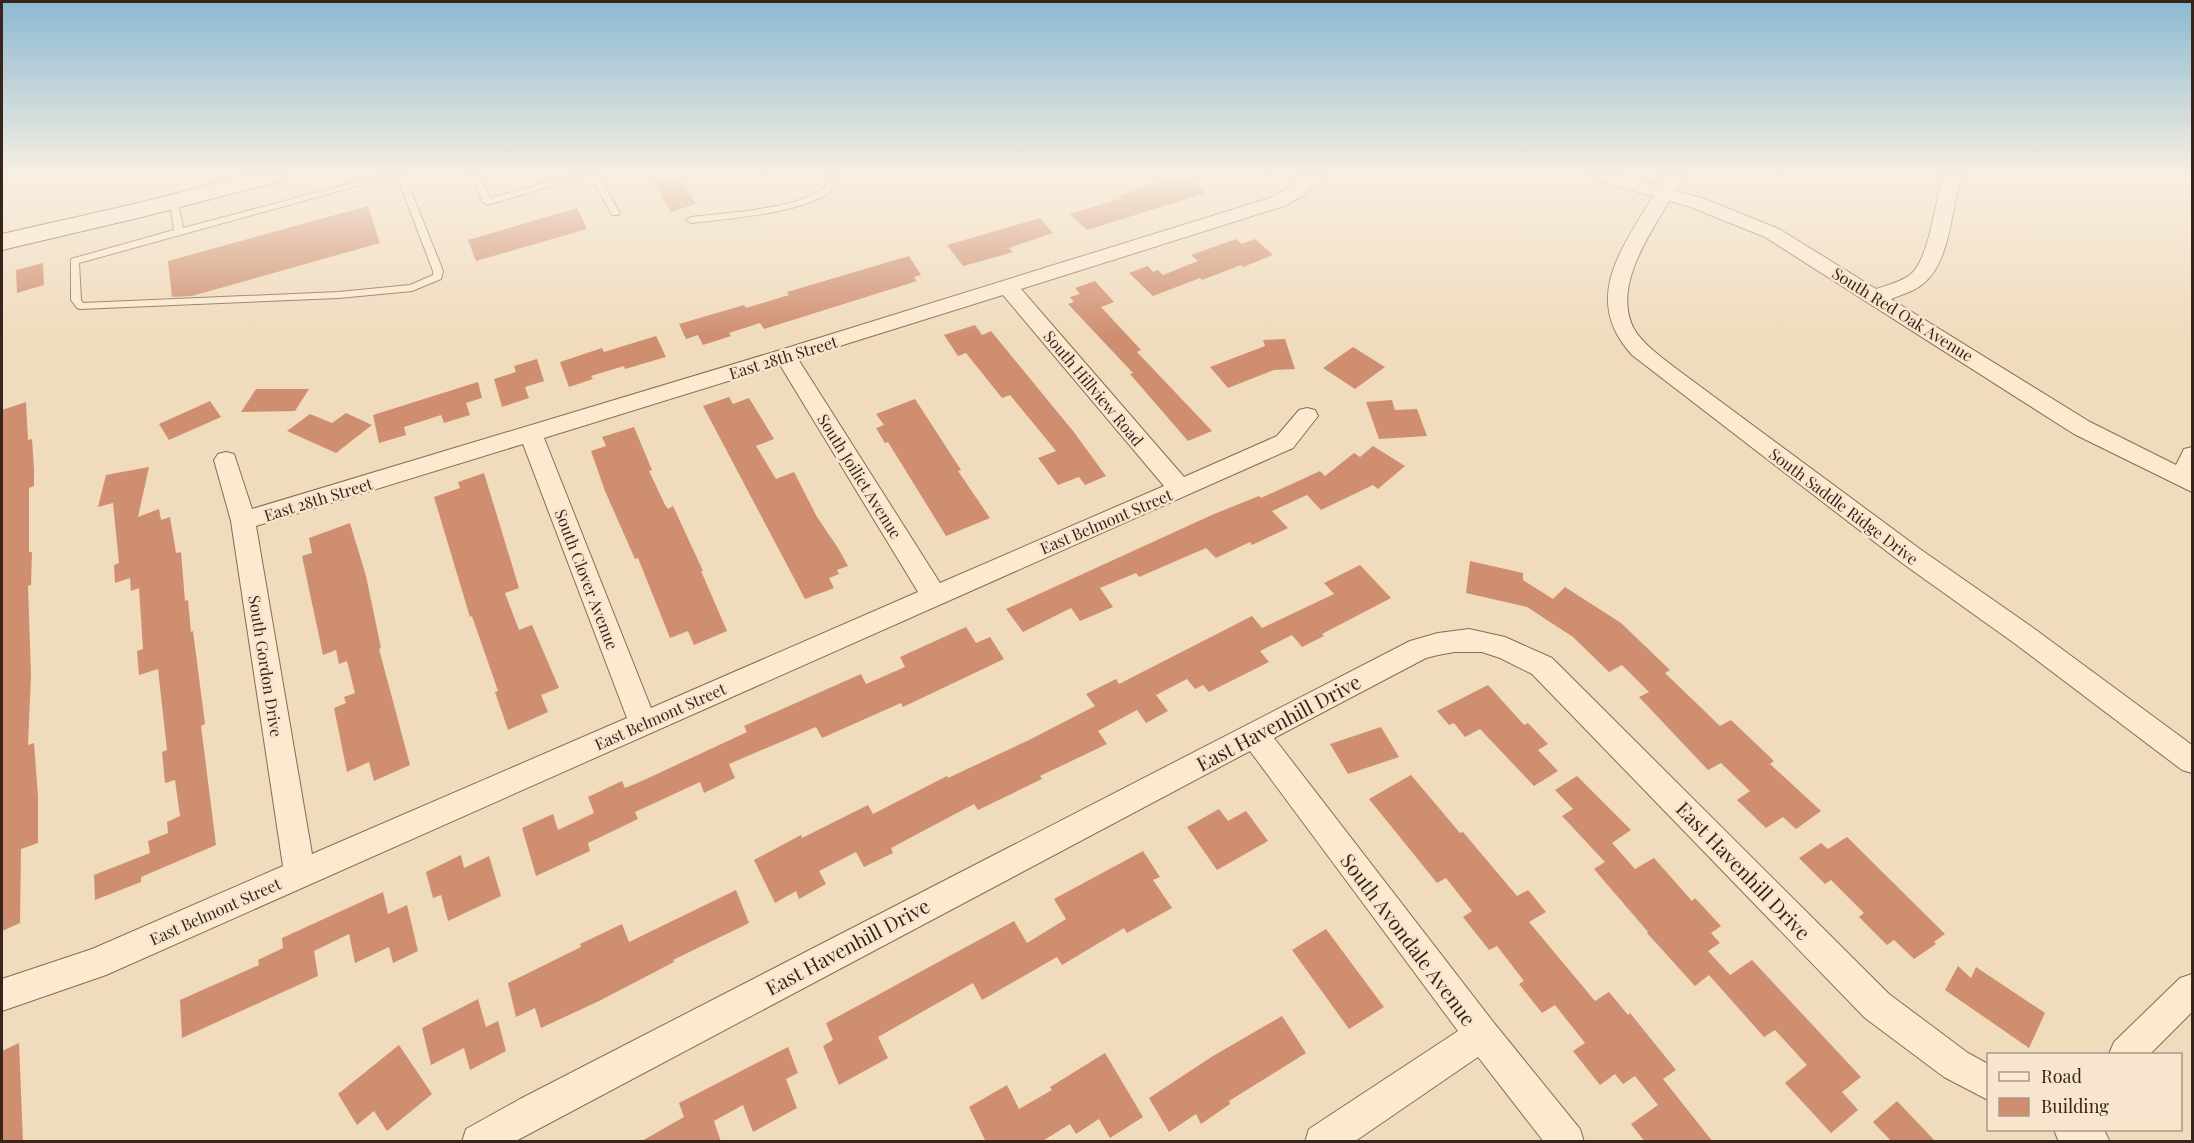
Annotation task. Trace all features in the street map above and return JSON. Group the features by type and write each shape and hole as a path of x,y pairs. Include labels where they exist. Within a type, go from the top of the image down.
{"main road":[{"path":"2,234 19,229"},
{"path":"2,243 59,229"}],"street":[{"name":"East 28th Street","path":"243,521 1190,229"},
{"name":"South Saddle Ridge Drive","path":"1646,229 1621,275 1617,304 1618,318 1633,342 1676,379 1911,556 2023,635 2193,761"},
{"name":"South Red Oak Avenue","path":"1764,229 1876,297 2082,428 2187,480"},
{"path":"1876,297 1913,282 1923,274 1938,229"},
{"name":"South Hillview Road","path":"1008,287 1180,489"},
{"name":"South Joiliet Avenue","path":"785,356 934,596"},
{"name":"East Belmont Street","path":"2,995 95,964 1180,489 1285,442 1307,416"},
{"name":"South Clover Avenue","path":"531,434 642,723"},
{"path":"2187,480 2193,455"},
{"name":"South Gordon Drive","path":"226,460 243,521 300,873"},
{"name":"East Havenhill Drive","path":"479,1142 532,1111 1419,648 1438,642 1468,638 1491,642 1514,650 1542,666 1877,1006 1956,1065 1987,1082"},
{"name":"South Avondale Avenue","path":"1254,734 1482,1035 1567,1142"},
{"path":"2127,1053 2193,990"},
{"path":"1322,1142 1482,1035"}],"lane":[{"path":"188,229 74,261 76,300 80,306 339,295 412,288 438,277 438,271 422,229"}],"building":[{"path":"283,229 376,229 380,243 192,296 172,297 168,261"},
{"path":"504,229 586,229 476,261 468,240"},
{"path":"1001,229 1050,229 1053,233 1009,248 1013,252 963,266 947,245"},
{"path":"1236,239 1242,244 1255,239 1273,255 1202,280 1200,278 1153,296 1129,273 1148,266 1153,272 1158,270 1163,275 1198,261 1191,255"},
{"path":"909,256 921,275 914,277 917,281 764,329 760,323 729,333 731,336 703,345 698,335 686,339 679,324 744,305 746,308 789,295 787,292"},
{"path":"43,263 44,285 17,293 16,270"},
{"path":"1095,281 1114,302 1101,307 1141,350 1137,352 1212,431 1188,441 1130,374 1133,373 1068,304 1074,302 1070,297 1080,294 1075,288"},
{"path":"975,325 982,335 991,331 1073,431 1106,476 1085,485 1079,477 1058,485 1038,458 1056,451 1010,395 1002,398 966,353 958,356 944,335"},
{"path":"656,336 666,357 591,376 593,379 569,387 560,362 602,348 604,352"},
{"path":"1285,339 1295,369 1274,370 1228,388 1210,367 1265,346 1263,340"},
{"path":"1353,347 1385,367 1355,389 1323,368"},
{"path":"537,359 544,381 525,387 529,398 502,407 494,379 516,372 514,366"},
{"path":"478,382 482,398 466,403 470,415 444,423 441,415 404,427 406,435 379,443 373,415"},
{"path":"256,389 309,389 295,411 241,412"},
{"path":"729,397 733,404 749,398 774,439 756,446 776,479 794,472 817,517 848,566 837,570 839,574 829,578 834,588 805,599 703,406"},
{"path":"915,399 961,470 958,471 990,518 946,536 888,442 885,443 876,428 884,425 876,414"},
{"path":"1392,400 1395,410 1417,409 1427,436 1379,439 1366,402"},
{"path":"210,401 221,417 169,440 159,424"},
{"path":"26,402 28,440 32,439 34,469 34,486 29,488 29,552 32,552 31,585 28,586 31,675 28,745 34,743 38,797 38,843 21,849 20,923 2,931 2,410"},
{"path":"346,413 372,425 336,453 287,431 310,414 332,423"},
{"path":"634,427 652,470 649,471 665,505 668,509 673,506 727,631 694,645 688,631 670,638 638,558 635,559 605,491 591,451 606,446 602,437"},
{"path":"1373,446 1405,466 1378,489 1373,485 1321,510 1307,495 1272,511 1288,528 1252,545 1250,542 1216,558 1206,548 1139,577 1136,573 1100,588 1113,607 1080,621 1071,608 1023,632 1006,609 1214,514 1259,496 1261,498 1320,471 1325,476 1354,453 1360,457"},
{"path":"149,467 138,517 159,509 161,520 170,517 176,553 181,552 185,601 188,600 205,724 201,726 216,845 141,877 141,882 95,900 94,875 150,853 148,841 168,833 167,822 180,816 175,780 165,783 162,752 167,750 158,669 139,675 137,651 143,649 139,588 131,591 130,578 115,583 114,565 119,563 113,503 98,507 106,475"},
{"path":"484,473 519,588 505,593 519,630 532,625 559,688 541,695 548,712 508,730 495,692 498,691 472,616 470,617 434,497 460,488 458,482"},
{"path":"350,523 366,576 381,648 379,649 410,765 374,781 369,762 347,772 334,708 346,703 344,697 355,693 347,661 339,664 336,650 323,655 302,556 312,553 309,538"},
{"path":"1470,561 1523,573 1523,580 1553,599 1565,587 1621,623 1670,670 1665,673 1720,726 1731,720 1774,761 1770,764 1821,811 1796,829 1783,817 1766,828 1737,800 1750,791 1721,763 1708,770 1639,697 1649,692 1622,665 1609,672 1573,637 1527,607 1466,593"},
{"path":"1360,565 1391,598 1302,647 1292,635 1260,651 1269,662 1209,692 1203,685 1195,689 1187,679 1156,695 1168,711 1146,723 1137,710 1098,731 1107,744 1040,776 1042,779 978,810 974,804 891,848 893,853 864,867 856,852 819,871 826,884 799,899 796,891 775,903 754,860 801,835 802,838 868,805 873,814 947,776 948,778 1029,740 1095,706 1086,694 1116,679 1119,684 1252,616 1262,628 1334,594 1324,583"},
{"path":"966,627 976,643 990,637 1004,659 903,707 901,703 822,738 816,727 729,764 735,778 704,793 700,782 635,812 638,819 588,843 590,851 536,876 522,828 553,814 558,830 594,813 588,797 622,781 625,788 644,780 747,732 744,726 861,674 866,684 905,667 900,657"},
{"path":"1488,685 1524,725 1528,723 1548,744 1538,750 1558,771 1534,786 1480,729 1465,737 1454,723 1449,725 1437,711"},
{"path":"1381,727 1399,757 1348,774 1330,744"},
{"path":"1411,775 1517,896 1528,890 1546,912 1529,922 1595,1001 1609,992 1628,1015 1630,1013 1676,1070 1663,1079 1713,1142 1645,1142 1631,1124 1658,1105 1635,1076 1623,1084 1615,1074 1600,1085 1573,1051 1585,1043 1555,1005 1542,1013 1519,984 1524,981 1497,946 1489,950 1463,917 1472,911 1446,878 1437,883 1369,799"},
{"path":"1577,776 1631,830 1612,843 1635,869 1654,858 1692,901 1695,898 1721,926 1711,933 1720,943 1708,951 1730,975 1752,960 1861,1077 1842,1092 1858,1110 1831,1133 1785,1083 1807,1065 1775,1030 1764,1037 1709,975 1695,986 1594,869 1605,862 1562,816 1573,809 1555,790"},
{"path":"1219,809 1228,821 1246,811 1268,841 1217,870 1187,827"},
{"path":"1847,837 1945,934 1934,942 1936,944 1914,959 1894,940 1887,945 1859,917 1864,913 1831,880 1825,884 1799,858 1821,843 1828,849"},
{"path":"1143,851 1160,877 1153,880 1172,908 1127,933 1124,928 1062,965 1057,957 982,1000 973,983 878,1037 888,1058 839,1085 823,1046 833,1040 826,1023 1014,921 1027,943 1066,919 1054,899"},
{"path":"461,855 464,868 489,856 501,896 448,921 441,895 433,898 426,872"},
{"path":"736,890 749,923 673,960 674,962 599,1001 541,1028 535,1008 516,1017 508,983 622,924 629,942"},
{"path":"383,892 388,914 407,905 418,951 393,963 389,947 355,963 349,934 314,951 318,976 182,1038 180,1000 259,965 258,960 283,948 282,938"},
{"path":"1326,929 1384,1007 1349,1029 1292,950"},
{"path":"1958,966 1971,978 1976,967 2045,1013 2029,1048 1945,990"},
{"path":"478,999 486,1027 498,1021 506,1051 470,1070 464,1048 431,1065 422,1028"},
{"path":"1282,1016 1306,1053 1229,1101 1230,1104 1201,1124 1196,1114 1169,1132 1149,1098 1213,1056"},
{"path":"19,1043 23,1142 2,1142 2,1051"},
{"path":"399,1045 432,1094 387,1131 374,1111 357,1125 338,1094"},
{"path":"788,1047 798,1073 786,1079 797,1108 753,1132 743,1105 714,1121 721,1142 640,1142 684,1117 679,1103"},
{"path":"1105,1053 1143,1117 1110,1138 1099,1119 1076,1134 1070,1124 1041,1142 986,1142 969,1107 1007,1085 1019,1109 1052,1090 1050,1087"},
{"path":"1897,1101 1936,1142 1892,1142 1873,1122"}]}
